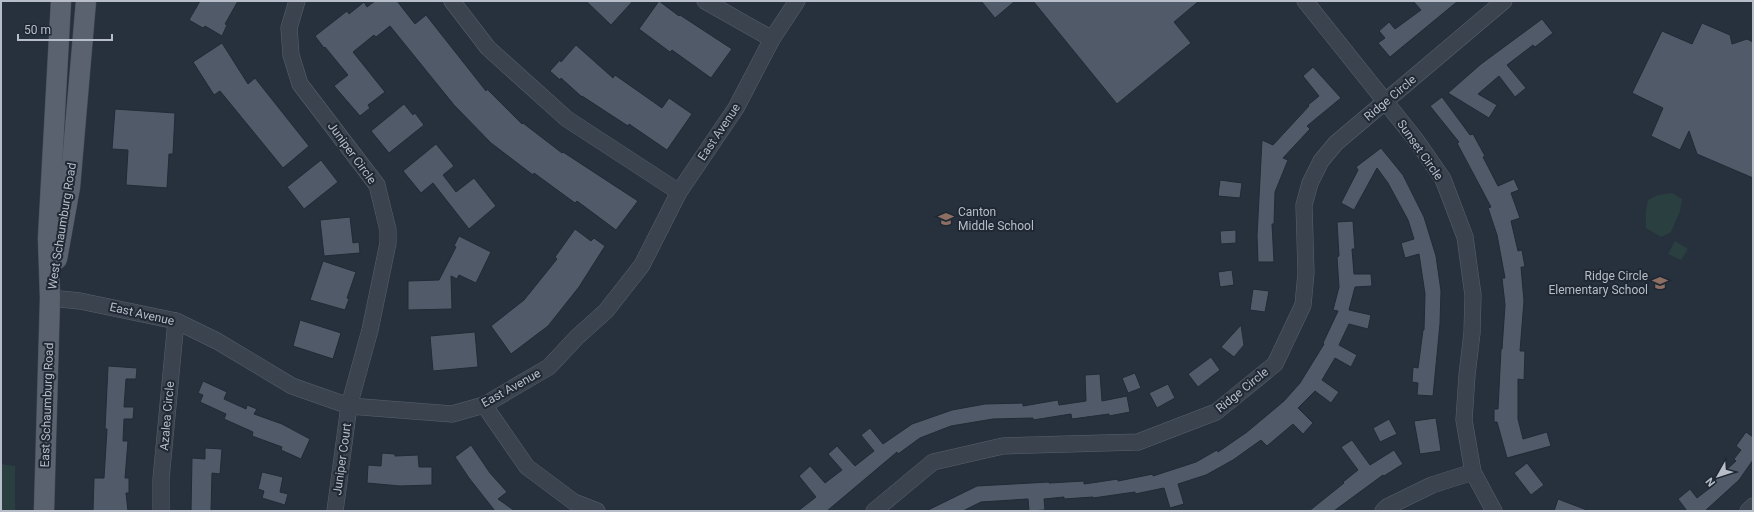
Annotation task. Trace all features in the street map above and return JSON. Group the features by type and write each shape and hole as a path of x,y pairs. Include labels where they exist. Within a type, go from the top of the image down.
{"main road":[{"name":"West Schaumburg Road","path":"50,298 48,238 61,1"},
{"name":"West Schaumburg Road","path":"50,298 70,187 86,1"},
{"name":"East Schaumburg Road","path":"44,511 50,298"}],"street":[{"name":"Juniper Circle","path":"297,1 289,28 291,55 300,84 376,185 388,230 388,243 370,330 349,406"},
{"path":"452,1 488,48 567,119 679,192"},
{"path":"705,1 772,39"},
{"name":"East Avenue","path":"50,298 80,301 176,321 217,341 292,386 349,406 452,414 484,405 548,367 577,337 606,311 642,265 679,192 736,108 772,39 797,1"},
{"name":"Sunset Circle","path":"1305,1 1416,140 1443,179 1465,237 1474,295 1464,420 1473,472 1494,511"},
{"name":"Ridge Circle","path":"874,511 933,462 1003,446 1138,442 1216,412 1275,364 1303,305 1306,273 1304,205 1310,183 1321,161 1336,143 1504,1"},
{"name":"Azalea Circle","path":"161,511 161,479 176,321"},
{"path":"484,405 527,467 571,506 597,511"},
{"name":"Juniper Court","path":"335,511 349,406"},
{"path":"1383,511 1387,507 1432,485 1473,472"},
{"path":"1748,511 1753,506"}],"green space":[{"path":"1672,193 1682,199 1680,211 1671,232 1661,237 1646,228 1646,211 1648,200 1658,195"},
{"path":"1675,241 1688,249 1681,260 1668,254"},
{"path":"1,464 15,466 15,511 1,511"}],"building":[{"path":"200,1 238,1 225,24 227,25 222,36 205,26 203,28 189,20"},
{"path":"375,1 397,1 415,24 426,15 486,91 487,89 522,124 523,123 562,153 563,152 638,201 616,230 577,201 575,203 534,173 533,175 491,143 454,105 390,26 376,37 374,35 353,52 385,92 368,105 370,108 360,116 334,86 348,75 315,36 347,11 349,14 364,2 367,7"},
{"path":"586,1 633,1 611,25"},
{"path":"659,1 679,16 680,15 732,49 711,78 672,50 670,52 639,29"},
{"path":"981,1 1015,1 995,18"},
{"path":"1033,1 1199,1 1174,22 1191,43 1117,104"},
{"path":"1413,1 1458,1 1390,57 1378,43 1385,38 1379,31 1389,22 1395,29 1421,10"},
{"path":"1542,19 1553,33 1535,47 1533,45 1507,65 1526,88 1515,97 1499,76 1478,94 1497,105 1489,118 1448,93 1481,64"},
{"path":"1702,23 1730,35 1732,44 1747,39 1753,42 1753,178 1697,154 1689,131 1680,150 1651,136 1663,108 1632,93 1662,31 1692,44"},
{"path":"222,43 248,84 255,78 309,146 283,168 220,91 214,95 193,62"},
{"path":"576,45 613,78 615,75 662,108 669,98 692,114 667,150 629,124 628,126 582,97 561,78 560,80 550,71 560,60 561,62"},
{"path":"1313,67 1341,98 1307,126 1310,129 1283,158 1288,160 1275,192 1274,224 1272,224 1274,262 1258,262 1257,236 1262,140 1273,145 1309,106 1308,105 1319,96 1303,76"},
{"path":"1442,97 1470,135 1473,134 1485,156 1483,157 1498,186 1514,179 1519,190 1511,193 1520,218 1511,221 1518,251 1522,250 1525,267 1521,267 1524,301 1520,351 1525,351 1524,380 1518,379 1518,419 1523,439 1547,432 1551,446 1507,458 1497,422 1494,422 1494,409 1498,409 1505,305 1502,278 1505,278 1497,235 1488,208 1491,207 1457,143 1459,142 1430,106"},
{"path":"404,104 413,115 415,113 424,125 389,153 371,131"},
{"path":"115,109 175,113 173,154 169,154 167,188 126,185 128,150 112,149"},
{"path":"436,144 454,166 443,175 456,192 474,178 496,206 469,229 433,183 421,193 403,171"},
{"path":"1381,148 1403,175 1424,217 1436,256 1441,291 1440,324 1433,396 1417,395 1418,383 1412,382 1413,367 1418,368 1424,330 1425,294 1419,254 1405,258 1401,243 1414,239 1408,220 1388,183 1377,168 1354,210 1341,203 1358,170 1356,167"},
{"path":"321,160 338,182 304,209 287,187"},
{"path":"1220,180 1242,183 1240,198 1218,196"},
{"path":"350,217 353,243 359,242 360,253 324,256 320,220"},
{"path":"1353,221 1355,249 1352,249 1354,274 1371,274 1372,286 1355,287 1349,310 1371,315 1368,329 1349,324 1339,345 1357,355 1351,367 1335,358 1322,380 1339,392 1331,403 1315,391 1298,408 1313,423 1303,434 1293,424 1267,446 1261,440 1233,460 1206,475 1178,484 1184,504 1170,508 1164,488 1135,494 1135,492 1093,498 1064,499 1064,497 1044,499 1045,510 1029,511 1028,499 981,502 963,511 926,511 977,486 1084,481 1084,484 1118,479 1118,481 1153,474 1153,476 1196,462 1217,450 1218,452 1247,432 1284,401 1300,383 1324,344 1323,343 1338,311 1333,310 1339,287 1337,222"},
{"path":"575,229 591,241 594,238 605,246 579,287 548,326 511,354 491,326 524,300 557,259 555,257"},
{"path":"1236,230 1236,243 1221,244 1220,231"},
{"path":"459,236 491,252 476,283 459,275 457,279 451,276 452,309 408,310 408,281 439,280 456,247 454,246"},
{"path":"323,261 356,272 347,298 349,299 345,310 310,300"},
{"path":"1232,270 1234,285 1220,287 1218,272"},
{"path":"1253,289 1269,291 1265,312 1250,310"},
{"path":"300,320 341,333 333,359 293,346"},
{"path":"1241,325 1244,345 1234,357 1221,347"},
{"path":"475,332 478,367 433,371 430,336"},
{"path":"1211,357 1220,370 1198,387 1188,374"},
{"path":"108,366 137,368 136,379 126,379 124,407 134,407 133,419 124,419 123,441 128,441 125,478 129,478 129,493 126,493 128,511 93,511 94,478 104,478 107,429 105,429"},
{"path":"1135,373 1141,388 1128,393 1122,378"},
{"path":"1100,374 1102,401 1127,396 1130,412 1109,416 1109,414 1072,419 1071,414 1033,420 1033,418 993,419 951,426 920,438 898,454 897,452 827,511 798,511 816,497 799,476 810,466 825,483 842,470 828,454 837,446 855,466 874,451 861,435 870,428 883,444 912,424 952,410 985,404 1023,403 1023,406 1058,400 1059,405 1086,401 1085,375"},
{"path":"203,381 227,392 224,399 246,409 247,405 257,409 254,414 282,424 310,439 301,459 281,450 282,447 252,436 253,432 224,419 226,414 200,402 203,395 198,393"},
{"path":"1168,384 1175,398 1157,408 1149,393"},
{"path":"1436,418 1441,451 1420,454 1414,421"},
{"path":"1389,419 1397,434 1380,442 1373,428"},
{"path":"1746,432 1753,437 1753,460 1739,480 1705,511 1687,511 1678,499 1690,489 1697,498 1715,484 1713,482 1736,461 1734,459 1741,450 1736,446"},
{"path":"1352,440 1370,465 1394,450 1403,464 1384,476 1383,475 1334,511 1309,511 1358,470 1341,447"},
{"path":"471,445 490,473 507,492 498,499 515,511 495,511 469,478 455,457"},
{"path":"205,448 222,449 220,474 212,473 211,511 191,511 192,458 205,459"},
{"path":"382,453 395,454 395,456 418,455 419,467 432,467 432,485 400,486 367,483 368,465 381,466"},
{"path":"1527,463 1544,485 1531,495 1514,473"},
{"path":"262,472 283,477 280,492 288,494 285,505 262,498 264,491 258,489"},
{"path":"1558,499 1587,510 1587,511 1554,511"}],"place":[{"name":"Canton Middle School","path":"946,219"},
{"name":"Ridge Circle Elementary School","path":"1660,283"}]}
